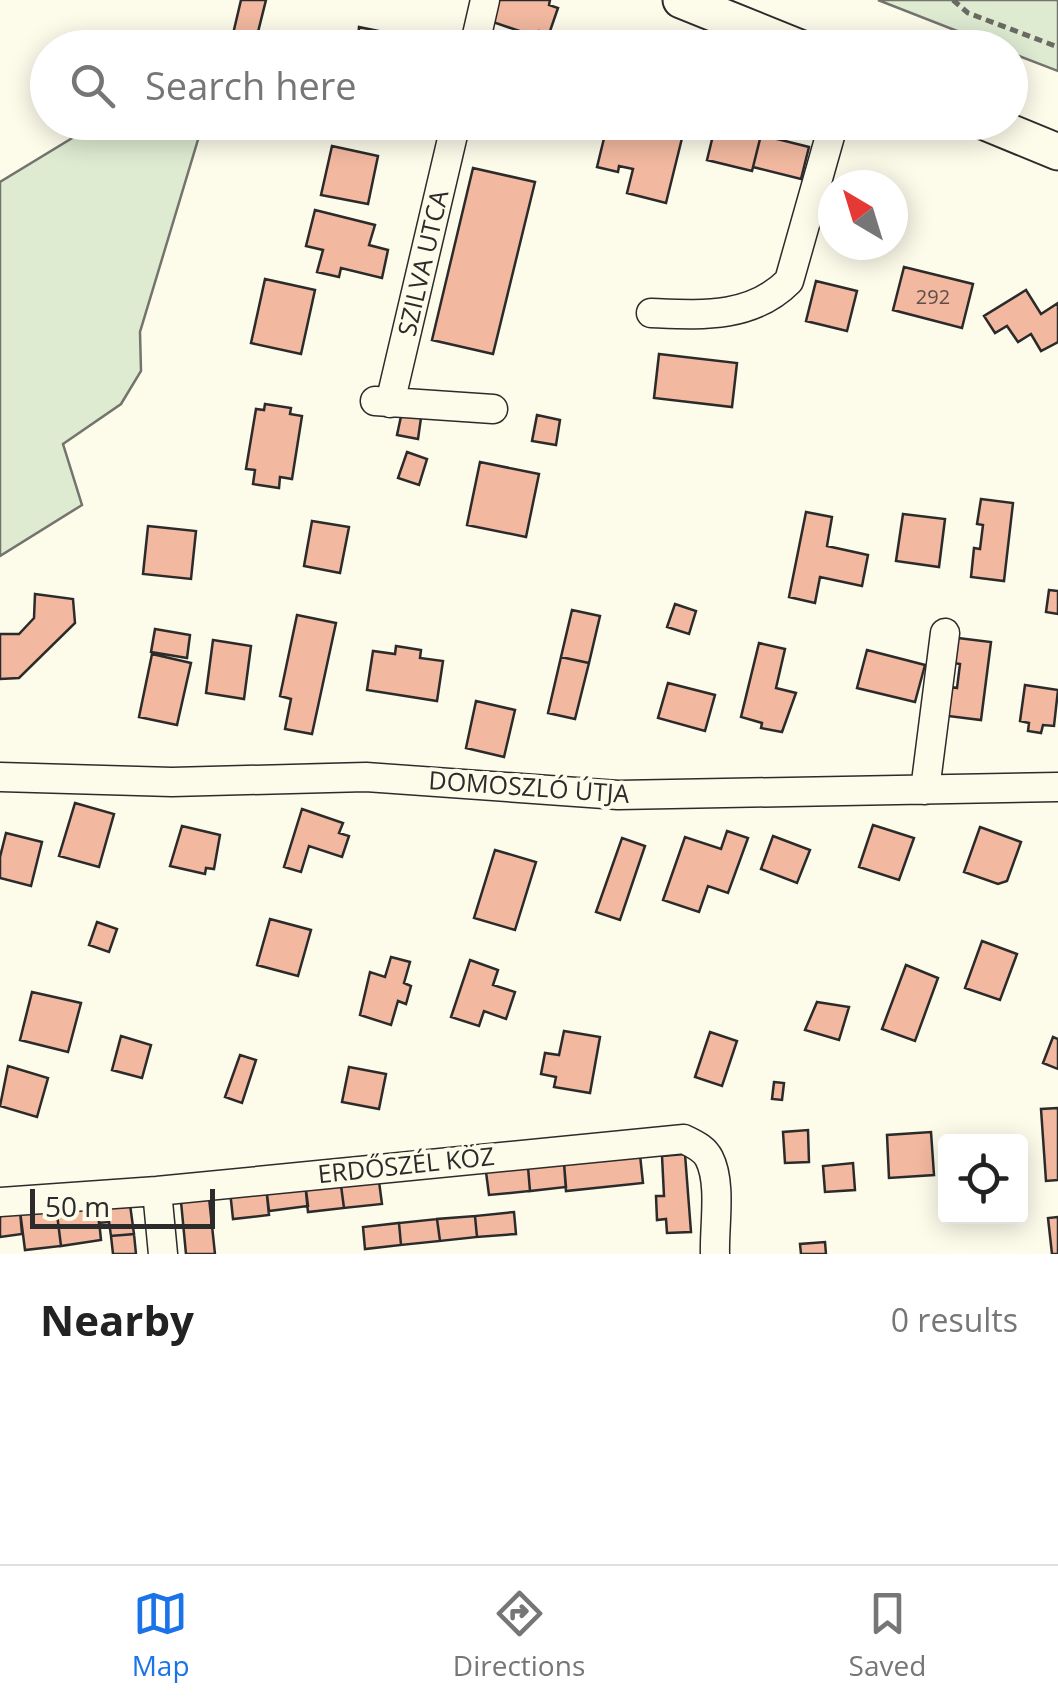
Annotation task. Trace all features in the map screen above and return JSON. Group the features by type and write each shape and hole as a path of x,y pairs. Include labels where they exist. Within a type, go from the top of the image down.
{"main road":[{"path":"682,0 756,30"},
{"path":"1028,140 1058,152"}],"street":[{"path":"478,30 485,0"},
{"name":"SZILVA UTCA","path":"451,140 382,402 493,409"},
{"path":"651,313 720,316 776,295 789,281 829,140"},
{"path":"925,790 945,633"},
{"name":"DOMOSZLÓ ÚTJA","path":"0,778 219,782 366,777 618,795 1058,787"},
{"name":"ERDŐSZÉL KÖZ","path":"0,1202 684,1139 701,1148 710,1160 714,1254"},
{"path":"157,1190 163,1254"}],"path":[{"path":"953,0 975,17 1011,30"},
{"path":"1028,36 1058,47"}],"green space":[{"path":"878,0 1058,0 1058,71 1028,60 1028,30 955,30"},
{"path":"69,140 198,140 140,332 141,371 121,404 63,444 82,505 0,556 0,182"}],"building":[{"path":"241,0 266,0 258,30 234,30"},
{"path":"494,0 550,0 549,5 558,8 550,30 516,30 487,20"},
{"path":"604,140 682,140 666,203 627,193 633,169 619,166 618,172 597,167"},
{"path":"712,140 760,140 752,171 707,160"},
{"path":"760,140 809,147 801,179 753,167"},
{"path":"332,146 378,156 368,204 321,195"},
{"path":"473,168 535,182 493,354 432,340"},
{"path":"315,210 375,225 369,245 388,250 382,278 341,268 339,277 317,272 323,250 306,246"},
{"path":"904,267 973,284 962,328 893,310"},
{"path":"265,279 315,290 301,354 251,343"},
{"path":"816,281 857,291 847,331 806,321"},
{"path":"1026,290 1041,314 1058,303 1058,342 1041,351 1031,334 1018,342 1007,326 995,333 984,316"},
{"path":"659,354 737,363 732,407 654,398"},
{"path":"265,404 291,408 290,414 302,416 292,479 280,477 279,488 253,484 255,470 246,469 256,409 264,410"},
{"path":"403,407 422,411 418,439 397,435"},
{"path":"537,415 560,420 556,445 532,441"},
{"path":"407,452 427,459 419,485 398,478"},
{"path":"480,462 539,474 526,537 467,525"},
{"path":"981,499 1013,503 1004,581 971,577 974,548 980,549 983,525 977,524"},
{"path":"806,512 832,517 827,546 868,555 862,586 820,577 815,603 789,597"},
{"path":"903,514 945,519 939,567 896,561"},
{"path":"312,521 349,527 340,573 304,566"},
{"path":"148,526 196,531 191,579 143,574"},
{"path":"1049,590 1058,591 1058,614 1046,612"},
{"path":"35,594 73,599 75,623 19,678 0,679 0,634 19,634 34,618"},
{"path":"675,604 696,611 689,634 667,627"},
{"path":"572,610 600,616 589,663 561,657"},
{"path":"297,615 336,623 312,734 285,729 291,699 280,696"},
{"path":"155,629 190,635 187,658 151,652"},
{"path":"958,638 991,642 981,720 948,716 952,687 957,688 960,664 954,663"},
{"path":"213,640 251,646 244,699 206,693"},
{"path":"759,643 785,649 776,688 796,693 782,732 761,728 762,723 741,717"},
{"path":"396,646 421,650 420,658 443,661 437,701 367,690 373,651 395,654"},
{"path":"867,650 925,665 915,702 857,688"},
{"path":"152,654 191,663 177,725 139,717"},
{"path":"561,657 589,663 575,719 548,713"},
{"path":"668,683 715,695 705,731 658,718"},
{"path":"1025,685 1058,690 1054,726 1043,725 1041,733 1028,731 1029,723 1020,721"},
{"path":"476,701 515,710 504,757 466,748"},
{"path":"75,803 114,814 99,867 59,856"},
{"path":"302,809 343,823 339,833 349,836 342,857 309,846 301,872 284,867"},
{"path":"873,825 914,838 899,880 859,867"},
{"path":"182,826 220,835 214,869 206,868 205,874 170,866"},
{"path":"980,827 1021,842 1007,881 998,884 964,872"},
{"path":"727,831 748,838 728,893 708,886 699,912 663,900 685,837 721,849"},
{"path":"6,833 42,842 31,886 0,878"},
{"path":"773,836 810,850 797,883 761,869"},
{"path":"622,838 645,846 620,920 596,912"},
{"path":"495,850 536,862 515,930 474,918"},
{"path":"270,919 311,930 298,976 257,965"},
{"path":"97,922 117,929 109,952 89,945"},
{"path":"982,941 1017,954 1000,1000 965,988"},
{"path":"391,957 410,962 404,983 411,986 406,1004 398,1001 391,1025 360,1015 370,972 385,977"},
{"path":"470,960 498,970 493,985 515,992 506,1019 484,1011 479,1026 451,1017"},
{"path":"906,965 938,978 915,1041 882,1029"},
{"path":"32,992 81,1003 68,1052 20,1040"},
{"path":"817,1002 849,1007 839,1040 805,1030"},
{"path":"564,1031 600,1037 590,1093 554,1087 556,1077 541,1074 545,1053 559,1055"},
{"path":"710,1032 737,1041 722,1086 695,1077"},
{"path":"121,1036 151,1045 142,1078 112,1070"},
{"path":"1053,1037 1058,1039 1058,1069 1043,1063"},
{"path":"240,1055 256,1060 242,1103 225,1097"},
{"path":"8,1066 48,1078 37,1117 0,1106"},
{"path":"349,1067 386,1074 379,1109 342,1102"},
{"path":"774,1082 784,1083 782,1100 772,1099"},
{"path":"1058,1108 1058,1180 1046,1181 1041,1109"},
{"path":"808,1130 809,1162 785,1163 783,1132"},
{"path":"931,1132 934,1175 889,1178 887,1135"},
{"path":"685,1154 691,1232 667,1233 666,1219 657,1220 656,1196 664,1196 662,1156"},
{"path":"640,1155 643,1183 566,1191 564,1163"},
{"path":"564,1163 566,1187 530,1191 528,1167"},
{"path":"853,1163 855,1190 825,1192 823,1166"},
{"path":"528,1167 530,1191 489,1195 486,1172"},
{"path":"378,1174 382,1204 344,1208 340,1178"},
{"path":"340,1178 344,1208 308,1212 305,1182"},
{"path":"305,1182 308,1206 269,1211 266,1186"},
{"path":"266,1186 269,1215 233,1219 230,1191"},
{"path":"208,1188 215,1254 186,1254 180,1191"},
{"path":"129,1197 134,1234 111,1236 109,1222 99,1223 97,1201"},
{"path":"97,1201 101,1240 61,1246 56,1206"},
{"path":"56,1206 61,1246 25,1250 20,1211"},
{"path":"20,1211 22,1234 0,1237 0,1213"},
{"path":"514,1212 516,1234 477,1237 475,1216"},
{"path":"475,1216 477,1237 440,1241 437,1219"},
{"path":"1058,1217 1058,1254 1052,1254 1048,1218"},
{"path":"437,1219 440,1241 401,1245 399,1223"},
{"path":"399,1223 401,1245 365,1249 363,1227"},
{"path":"134,1234 136,1254 113,1254 111,1236"},
{"path":"825,1242 826,1254 801,1254 800,1244"}]}
